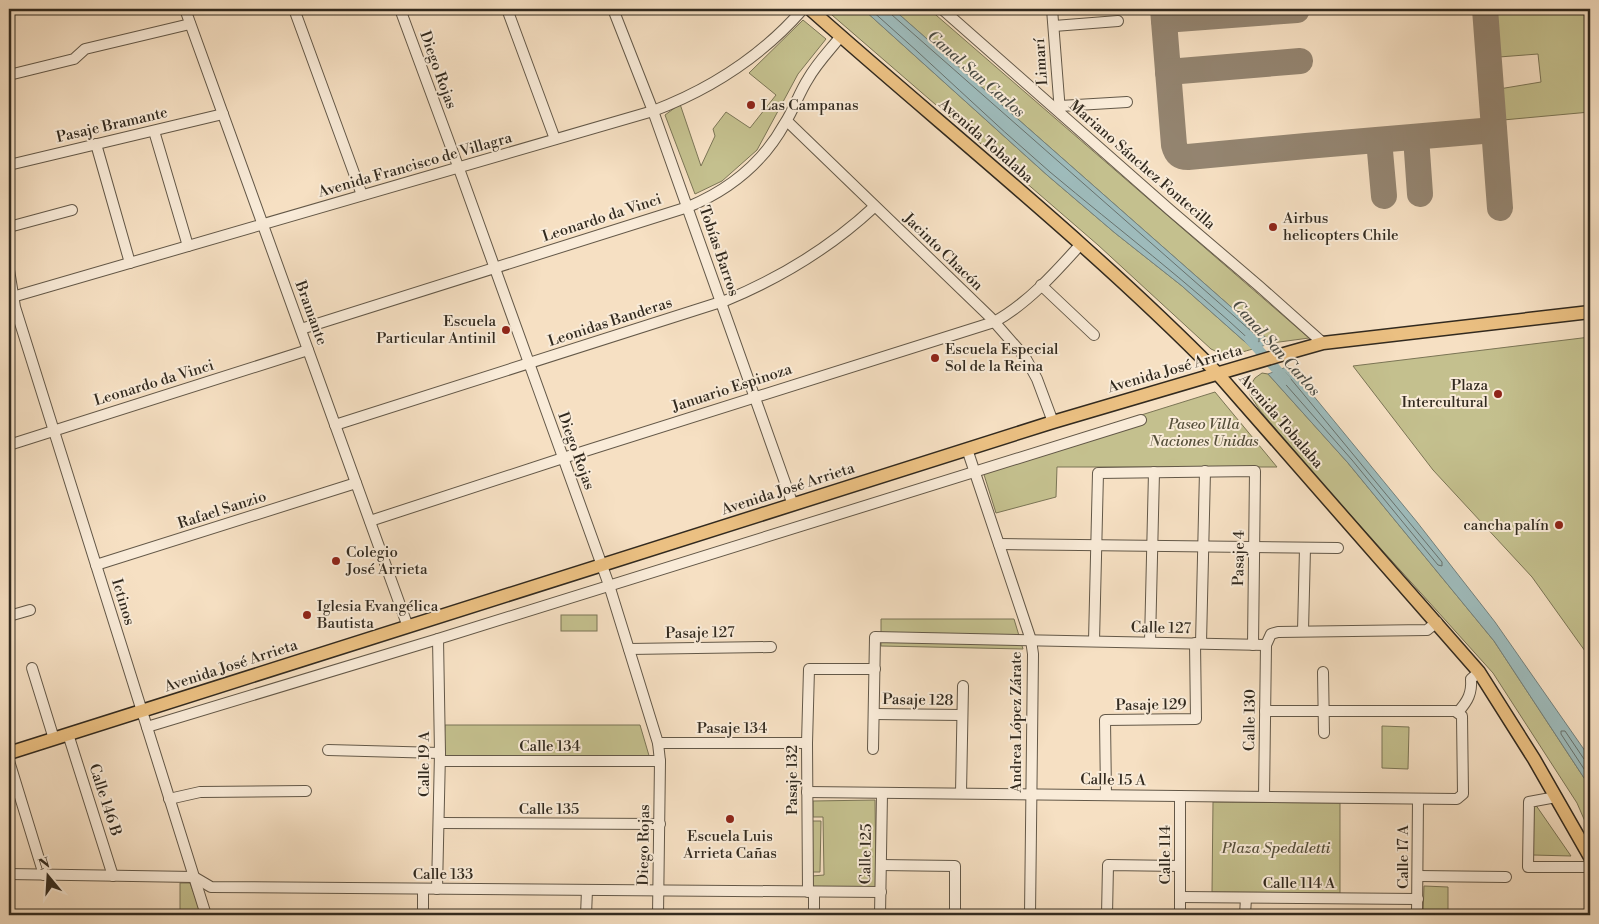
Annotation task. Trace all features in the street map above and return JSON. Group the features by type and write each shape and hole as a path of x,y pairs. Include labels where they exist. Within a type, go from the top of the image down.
{"main road":[{"name":"Avenida Tobalaba","path":"810,9 1080,245 1189,345 1217,374 1479,672 1510,719 1590,857"},
{"name":"Avenida José Arrieta","path":"9,753 1053,422 1255,362 1323,344 1590,312"}],"street":[{"name":"Bramante","path":"185,9 408,627"},
{"path":"294,9 362,195"},
{"name":"Diego Rojas","path":"400,9 609,585 658,743 660,761 658,915"},
{"path":"506,9 555,139"},
{"name":"Tobías Barros","path":"614,9 688,207 793,505"},
{"name":"Avenida Francisco de Villagra","path":"11,298 653,111 688,97 726,76 774,39 802,9"},
{"name":"Mariano Sánchez Fontecilla","path":"942,9 1060,109 1170,210 1323,344"},
{"name":"Limarí","path":"1052,9 1060,109"},
{"path":"1054,26 1118,21"},
{"path":"9,75 74,59 89,48 190,24"},
{"name":"Leonardo da Vinci","path":"300,329 688,207 720,191 747,172 767,151 787,121 809,76 841,36"},
{"path":"1060,109 1127,102"},
{"name":"Pasaje Bramante","path":"9,165 223,114"},
{"name":"Jacinto Chacón","path":"787,121 994,322 1018,348 1037,379 1053,422"},
{"path":"154,131 188,246"},
{"path":"96,144 130,263"},
{"name":"Leonidas Banderas","path":"335,425 721,302 762,285 799,264 838,237 874,206"},
{"path":"9,227 72,210"},
{"name":"Januario Espinoza","path":"370,521 994,322 1010,312 1041,285 1080,245"},
{"name":"Ictinos","path":"9,270 11,298 206,915"},
{"path":"1041,285 1094,335"},
{"name":"Leonardo da Vinci","path":"9,445 308,350"},
{"path":"146,726 438,644 609,585 1141,420"},
{"name":"Andrea López Zárate","path":"967,449 1031,640 1033,654 1030,915"},
{"name":"Pasaje 4","path":"1205,472 1255,471 1253,645"},
{"path":"1094,641 1098,472 1205,472"},
{"path":"1150,642 1154,472"},
{"name":"Pasaje 129","path":"1106,795 1105,720 1196,719 1205,472"},
{"name":"Rafael Sanzio","path":"96,566 356,483"},
{"path":"999,544 1338,548"},
{"path":"1303,631 1305,548"},
{"path":"9,616 30,610"},
{"path":"1266,645 1271,634 1278,632 1427,630 1437,622"},
{"name":"Calle 127","path":"875,637 1266,645"},
{"name":"Pasaje 128","path":"874,749 875,637"},
{"name":"Calle 19 A","path":"437,889 440,757 438,644"},
{"name":"Calle 130","path":"1264,796 1266,645"},
{"name":"Pasaje 127","path":"629,649 771,647"},
{"path":"32,668 54,739"},
{"name":"Pasaje 132","path":"814,915 811,892 807,792 809,669 875,669"},
{"path":"1324,672 1324,733"},
{"path":"1265,711 1431,710 1458,712 1466,703 1472,691 1471,679 1479,672"},
{"name":"Pasaje 128","path":"961,794 963,686"},
{"name":"Calle 15 A","path":"807,792 1457,799 1463,794 1462,716 1458,712"},
{"name":"Pasaje 128","path":"874,714 962,715"},
{"name":"Calle 146 B","path":"68,734 113,876"},
{"name":"Pasaje 134","path":"658,743 807,744"},
{"name":"Calle 134","path":"328,750 440,757 660,761"},
{"path":"9,761 44,874"},
{"path":"169,799 200,792 306,791"},
{"name":"Calle 125","path":"880,915 882,793"},
{"name":"Calle 114","path":"1180,796 1180,915"},
{"path":"1556,797 1529,802 1528,867 1590,866"},
{"name":"Calle 17 A","path":"1417,915 1418,799"},
{"name":"Calle 135","path":"439,823 660,824"},
{"path":"1107,915 1108,865 1180,866"},
{"path":"881,866 955,866 954,915"},
{"name":"Calle 133","path":"9,874 194,877 211,887 881,892"},
{"path":"1418,876 1506,877"},
{"path":"423,889 423,915"},
{"path":"586,915 587,890"},
{"name":"Calle 114 A","path":"1180,898 1418,899"},
{"path":"1246,898 1246,915"}],"green space":[{"path":"825,9 863,9 1047,175 1115,233 1182,286 1253,349 1236,354 1227,354 1211,349 1098,245"},
{"path":"893,9 929,9 1309,338 1272,343"},
{"path":"1493,9 1590,9 1590,112 1503,120 1499,89 1541,82 1538,54 1499,57"},
{"path":"803,20 826,39 798,74 757,150 722,181 695,194 665,115 680,104 701,166 715,136 713,129 726,112 750,128 776,95 749,73"},
{"path":"1590,337 1590,658 1532,577 1433,470 1353,366"},
{"path":"1262,373 1268,374 1348,463 1494,641 1590,787 1590,833 1577,803 1493,673 1300,459 1259,409 1250,395 1250,386 1255,378"},
{"name":"Paseo Villa Naciones Unidas","path":"1215,392 1277,467 1057,467 1056,497 996,513 981,465"},
{"path":"561,615 597,615 597,631 561,631"},
{"path":"881,619 1014,619 1023,649 881,646"},
{"path":"445,725 640,725 650,759 443,758"},
{"path":"1382,726 1409,727 1408,769 1382,768"},
{"path":"875,800 876,888 812,889 812,876 824,875 823,817 813,817 813,801"},
{"path":"1533,801 1571,856 1533,855"},
{"name":"Plaza Spedaletti","path":"1213,802 1340,803 1340,893 1212,892"},
{"path":"811,821 821,821 820,872 811,872"},
{"path":"180,883 190,883 202,915 180,915"},
{"path":"1424,886 1448,887 1448,915 1423,915"}],"water":[{"path":"863,9 893,9 1272,343 1253,349 1182,286 1115,233 1047,175"},
{"path":"1289,366 1417,522 1495,622 1590,758 1590,787 1494,641 1348,463 1268,374"},
{"path":"1590,582 1590,609 1586,603 1585,596 1586,588"}],"waterway":[{"name":"Canal San Carlos","path":"1249,339 1286,380"}],"taxiway":[{"path":"1163,9 1174,145 1177,152 1183,156 1494,130"},
{"path":"1485,9 1500,208"},
{"path":"1164,20 1297,10"},
{"path":"1168,72 1300,61"},
{"path":"1416,137 1420,194"},
{"path":"1379,140 1384,196"}],"place":[{"name":"Las Campanas","path":"751,105"},
{"name":"Airbus helicopters Chile","path":"1273,227"},
{"name":"Escuela Particular Antinil","path":"506,330"},
{"name":"Escuela Especial Sol de la Reina","path":"935,358"},
{"name":"Plaza Intercultural","path":"1498,394"},
{"name":"cancha palín","path":"1559,525"},
{"name":"Colegio José Arrieta","path":"336,561"},
{"name":"Iglesia Evangélica Bautista","path":"307,615"},
{"name":"Escuela Luis Arrieta Cañas","path":"730,819"}]}
